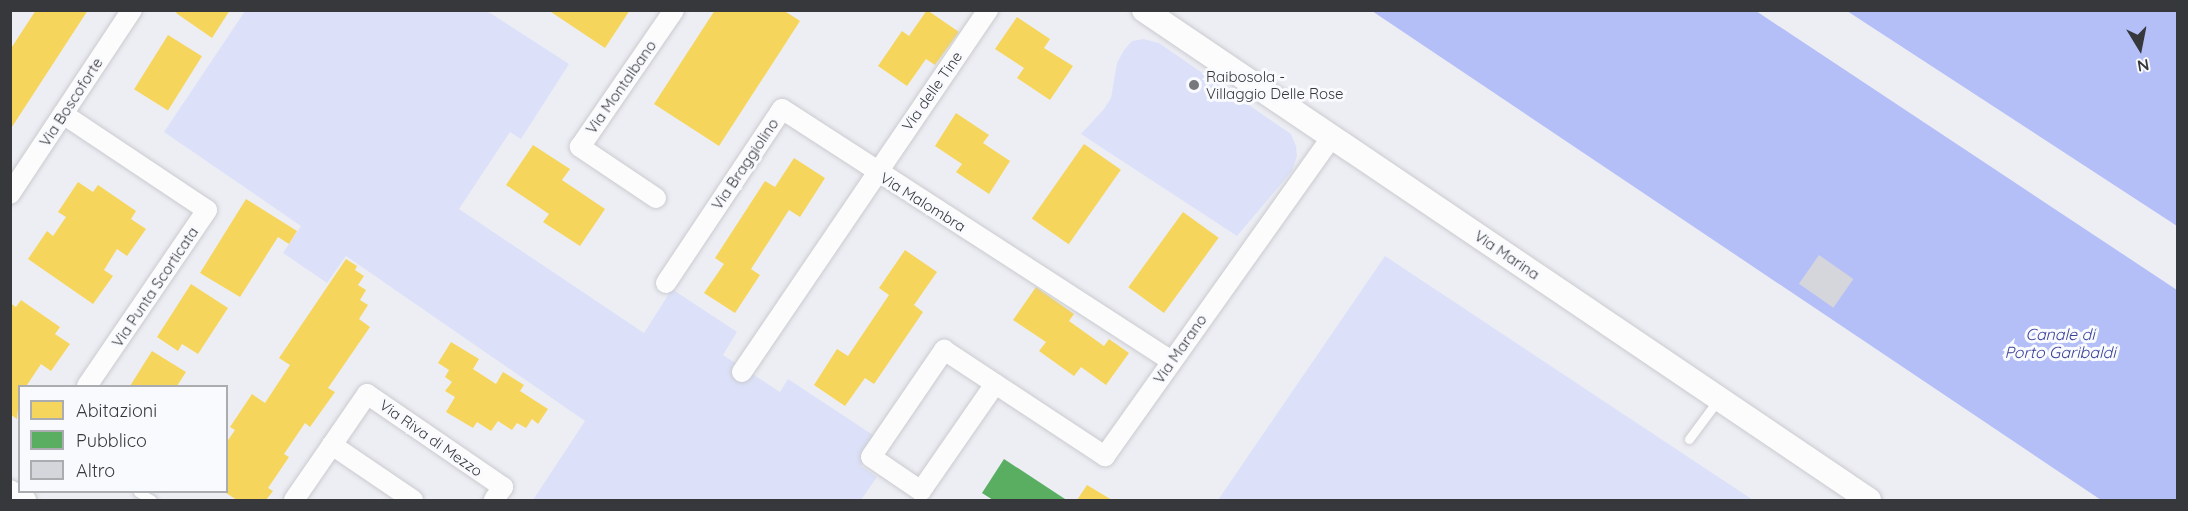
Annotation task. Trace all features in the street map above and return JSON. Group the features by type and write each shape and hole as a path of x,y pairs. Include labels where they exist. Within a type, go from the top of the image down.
{"street":[{"name":"Via Boscoforte","path":"10,194 132,10"},
{"name":"Via Montalbano","path":"656,198 580,147 674,10"},
{"name":"Via delle Tine","path":"877,171 988,10"},
{"name":"Via Marina","path":"1144,10 1869,501"},
{"name":"Via Braggiolino","path":"666,284 782,109 877,171"},
{"name":"Via Punta Scorticata","path":"63,114 207,210 88,385"},
{"name":"Via Marano","path":"995,384 1104,456 1332,136"},
{"name":"Via Malombra","path":"742,372 877,171 1172,361"},
{"path":"945,350 995,384 921,491 871,457 945,350"},
{"name":"Via Riva di Mezzo","path":"294,501 367,394 503,487 494,501"},
{"path":"332,445 413,501"}],"lane":[{"path":"1689,439 1719,399"}],"shaded area":[{"path":"245,11 487,11 569,64 521,139 510,132 459,209 644,333 672,289 737,332 723,355 780,392 788,379 879,439 861,466 877,477 861,500 533,500 585,421 346,256 327,283 283,253 301,226 164,132"},
{"path":"1143,39 1159,43 1291,134 1297,156 1292,171 1237,236 1081,134 1111,98 1117,63 1124,50 1132,41"},
{"path":"1385,256 1753,500 1218,500"}],"water":[{"name":"Canale di Porto Garibaldi","path":"1372,11 1756,11 2177,290 2177,500 2101,500"},
{"path":"1847,11 2177,11 2177,226"}],"building: Abitazioni":[{"path":"36,10 88,10 10,130 10,50"},
{"path":"178,10 230,10 212,38 176,13"},
{"path":"548,10 630,10 605,48"},
{"path":"715,10 783,10 800,21 719,146 654,104"},
{"path":"927,10 959,32 935,65 926,59 907,86 878,66 902,31 909,36"},
{"path":"1017,17 1050,39 1044,48 1073,66 1050,100 1017,78 1024,68 995,49"},
{"path":"168,35 202,56 168,110 134,89"},
{"path":"956,113 989,135 983,143 1010,161 989,194 956,172 962,164 935,146"},
{"path":"1084,144 1121,170 1069,244 1032,219"},
{"path":"533,145 570,169 562,180 605,209 580,246 543,222 549,214 506,185"},
{"path":"794,158 825,178 800,217 789,210 751,269 760,275 735,313 704,293 724,264 715,258 765,181 775,187"},
{"path":"78,182 93,192 98,185 136,211 131,219 146,229 127,256 117,249 104,270 113,276 93,304 28,259 47,231 53,236 66,217 58,212"},
{"path":"246,199 297,231 289,244 278,237 240,297 200,273"},
{"path":"1183,212 1219,238 1164,313 1128,287"},
{"path":"905,250 937,272 914,305 923,312 874,384 865,378 845,406 814,385 837,349 848,356 889,295 879,288"},
{"path":"346,259 357,266 355,270 364,276 358,285 366,290 360,300 368,305 359,319 370,327 328,388 335,392 310,427 305,423 284,454 289,457 268,488 273,491 266,500 237,500 226,493 228,493 228,440 235,430 230,427 252,394 265,403 290,365 279,358"},
{"path":"191,284 228,308 198,354 182,344 178,351 157,337"},
{"path":"1036,287 1074,314 1069,321 1104,346 1109,339 1129,353 1106,385 1081,367 1074,376 1039,351 1046,342 1013,320"},
{"path":"21,300 60,327 55,334 70,344 51,371 41,364 27,385 18,385 17,419 10,414 10,303 16,307"},
{"path":"451,342 479,359 473,369 496,384 503,372 524,385 520,391 548,409 538,424 532,419 526,428 517,423 512,430 498,421 491,431 477,422 473,428 446,412 455,397 445,391 452,382 445,377 449,370 438,363"},
{"path":"152,351 186,372 178,385 131,385"},
{"path":"1087,485 1112,500 1077,500"}],"building: Pubblico":[{"path":"1004,459 1065,499 993,500 982,493"}],"building: Altro":[{"path":"1819,255 1853,279 1833,308 1799,284"}],"place":[{"name":"Raibosola - Villaggio Delle Rose","path":"1194,85"}]}
